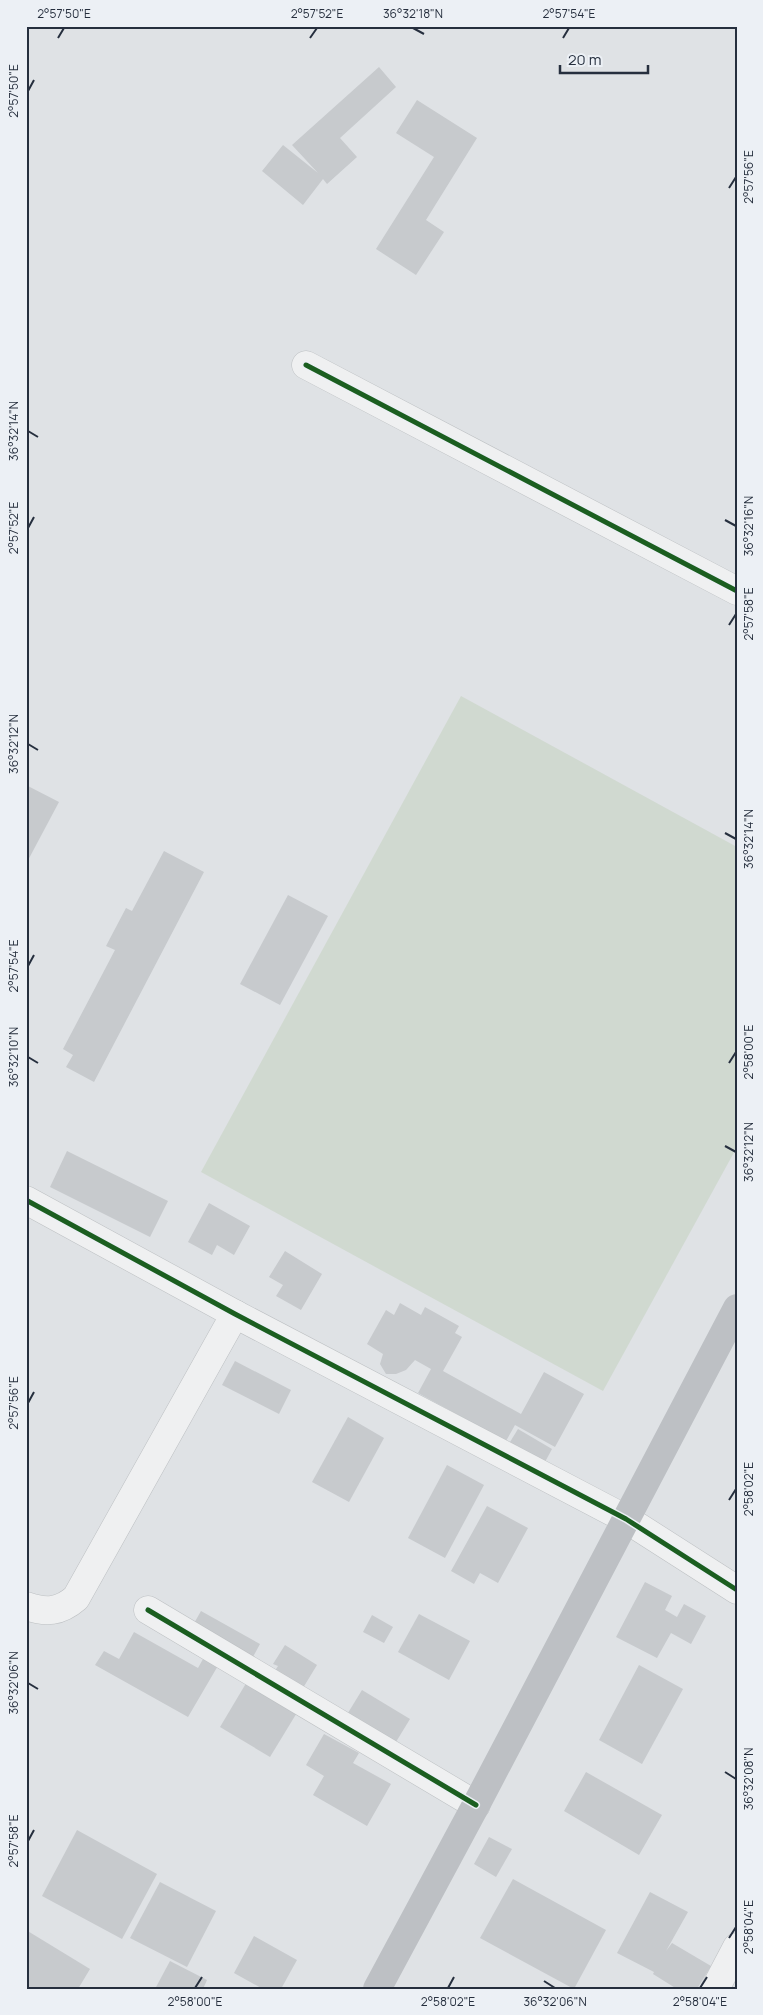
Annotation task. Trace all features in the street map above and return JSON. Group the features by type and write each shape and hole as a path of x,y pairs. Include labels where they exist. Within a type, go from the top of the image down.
{"main road":[{"path":"376,1989 476,1805 737,1308"}],"street":[{"path":"306,365 737,591"},
{"path":"26,1200 235,1314 626,1519 737,1590"},
{"path":"26,1606 41,1611 50,1611 60,1609 76,1598 235,1314"},
{"path":"148,1610 476,1805"},
{"path":"715,1989 737,1947"}],"shaded area":[{"path":"461,696 737,847 737,1147 603,1391 201,1172"}],"building":[{"path":"379,67 396,87 340,138 357,157 327,184 323,179 303,205 262,171 283,145 318,173 292,145"},
{"path":"417,100 477,138 426,220 444,232 416,275 376,249 434,157 396,133"},
{"path":"26,785 59,802 26,864"},
{"path":"164,851 204,872 94,1082 66,1067 73,1055 63,1049 115,950 106,946 126,908 132,911"},
{"path":"288,895 328,916 280,1005 240,984"},
{"path":"67,1151 168,1201 150,1237 50,1187"},
{"path":"209,1203 250,1226 234,1255 217,1245 212,1255 188,1242"},
{"path":"285,1251 322,1274 301,1310 276,1296 283,1285 269,1277"},
{"path":"400,1303 421,1315 425,1307 459,1326 455,1333 462,1337 443,1371 521,1414 544,1372 584,1394 555,1447 515,1425 506,1441 418,1393 431,1369 415,1360 406,1370 396,1374 386,1374 380,1364 383,1354 367,1344 386,1310 394,1315"},
{"path":"235,1361 291,1390 279,1414 222,1385"},
{"path":"348,1417 384,1438 349,1502 312,1482"},
{"path":"518,1429 552,1449 545,1462 510,1442"},
{"path":"447,1465 484,1485 445,1558 408,1538"},
{"path":"487,1506 528,1528 498,1583 480,1573 474,1584 451,1571"},
{"path":"645,1582 672,1596 665,1610 677,1617 684,1604 706,1616 691,1644 671,1633 657,1658 616,1637"},
{"path":"201,1611 260,1644 242,1677 219,1664 188,1717 95,1665 104,1651 119,1659 134,1632 198,1668 203,1659 181,1646"},
{"path":"419,1614 470,1641 449,1680 398,1652"},
{"path":"372,1615 393,1627 384,1643 363,1632"},
{"path":"285,1645 317,1665 295,1701 267,1683 278,1666 273,1664"},
{"path":"639,1665 683,1689 642,1764 599,1740"},
{"path":"248,1680 298,1711 270,1757 220,1727"},
{"path":"362,1690 410,1719 388,1755 340,1726"},
{"path":"324,1734 359,1753 353,1763 391,1784 367,1826 313,1795 324,1776 306,1765"},
{"path":"586,1772 662,1815 639,1855 564,1811"},
{"path":"77,1830 157,1874 122,1939 42,1896"},
{"path":"489,1837 512,1849 496,1877 474,1864"},
{"path":"513,1879 606,1930 574,1989 480,1938"},
{"path":"160,1882 216,1911 187,1967 130,1938"},
{"path":"650,1892 688,1912 666,1951 672,1943 711,1966 697,1989 677,1989 653,1974 654,1972 617,1953"},
{"path":"26,1930 90,1969 78,1989 26,1989"},
{"path":"254,1936 297,1960 281,1989 263,1989 234,1973"},
{"path":"170,1961 207,1980 203,1989 155,1989"}],"cycle path":[{"path":"306,365 737,591"},
{"path":"26,1200 235,1314 626,1519 737,1590"},
{"path":"148,1610 476,1805"}]}
